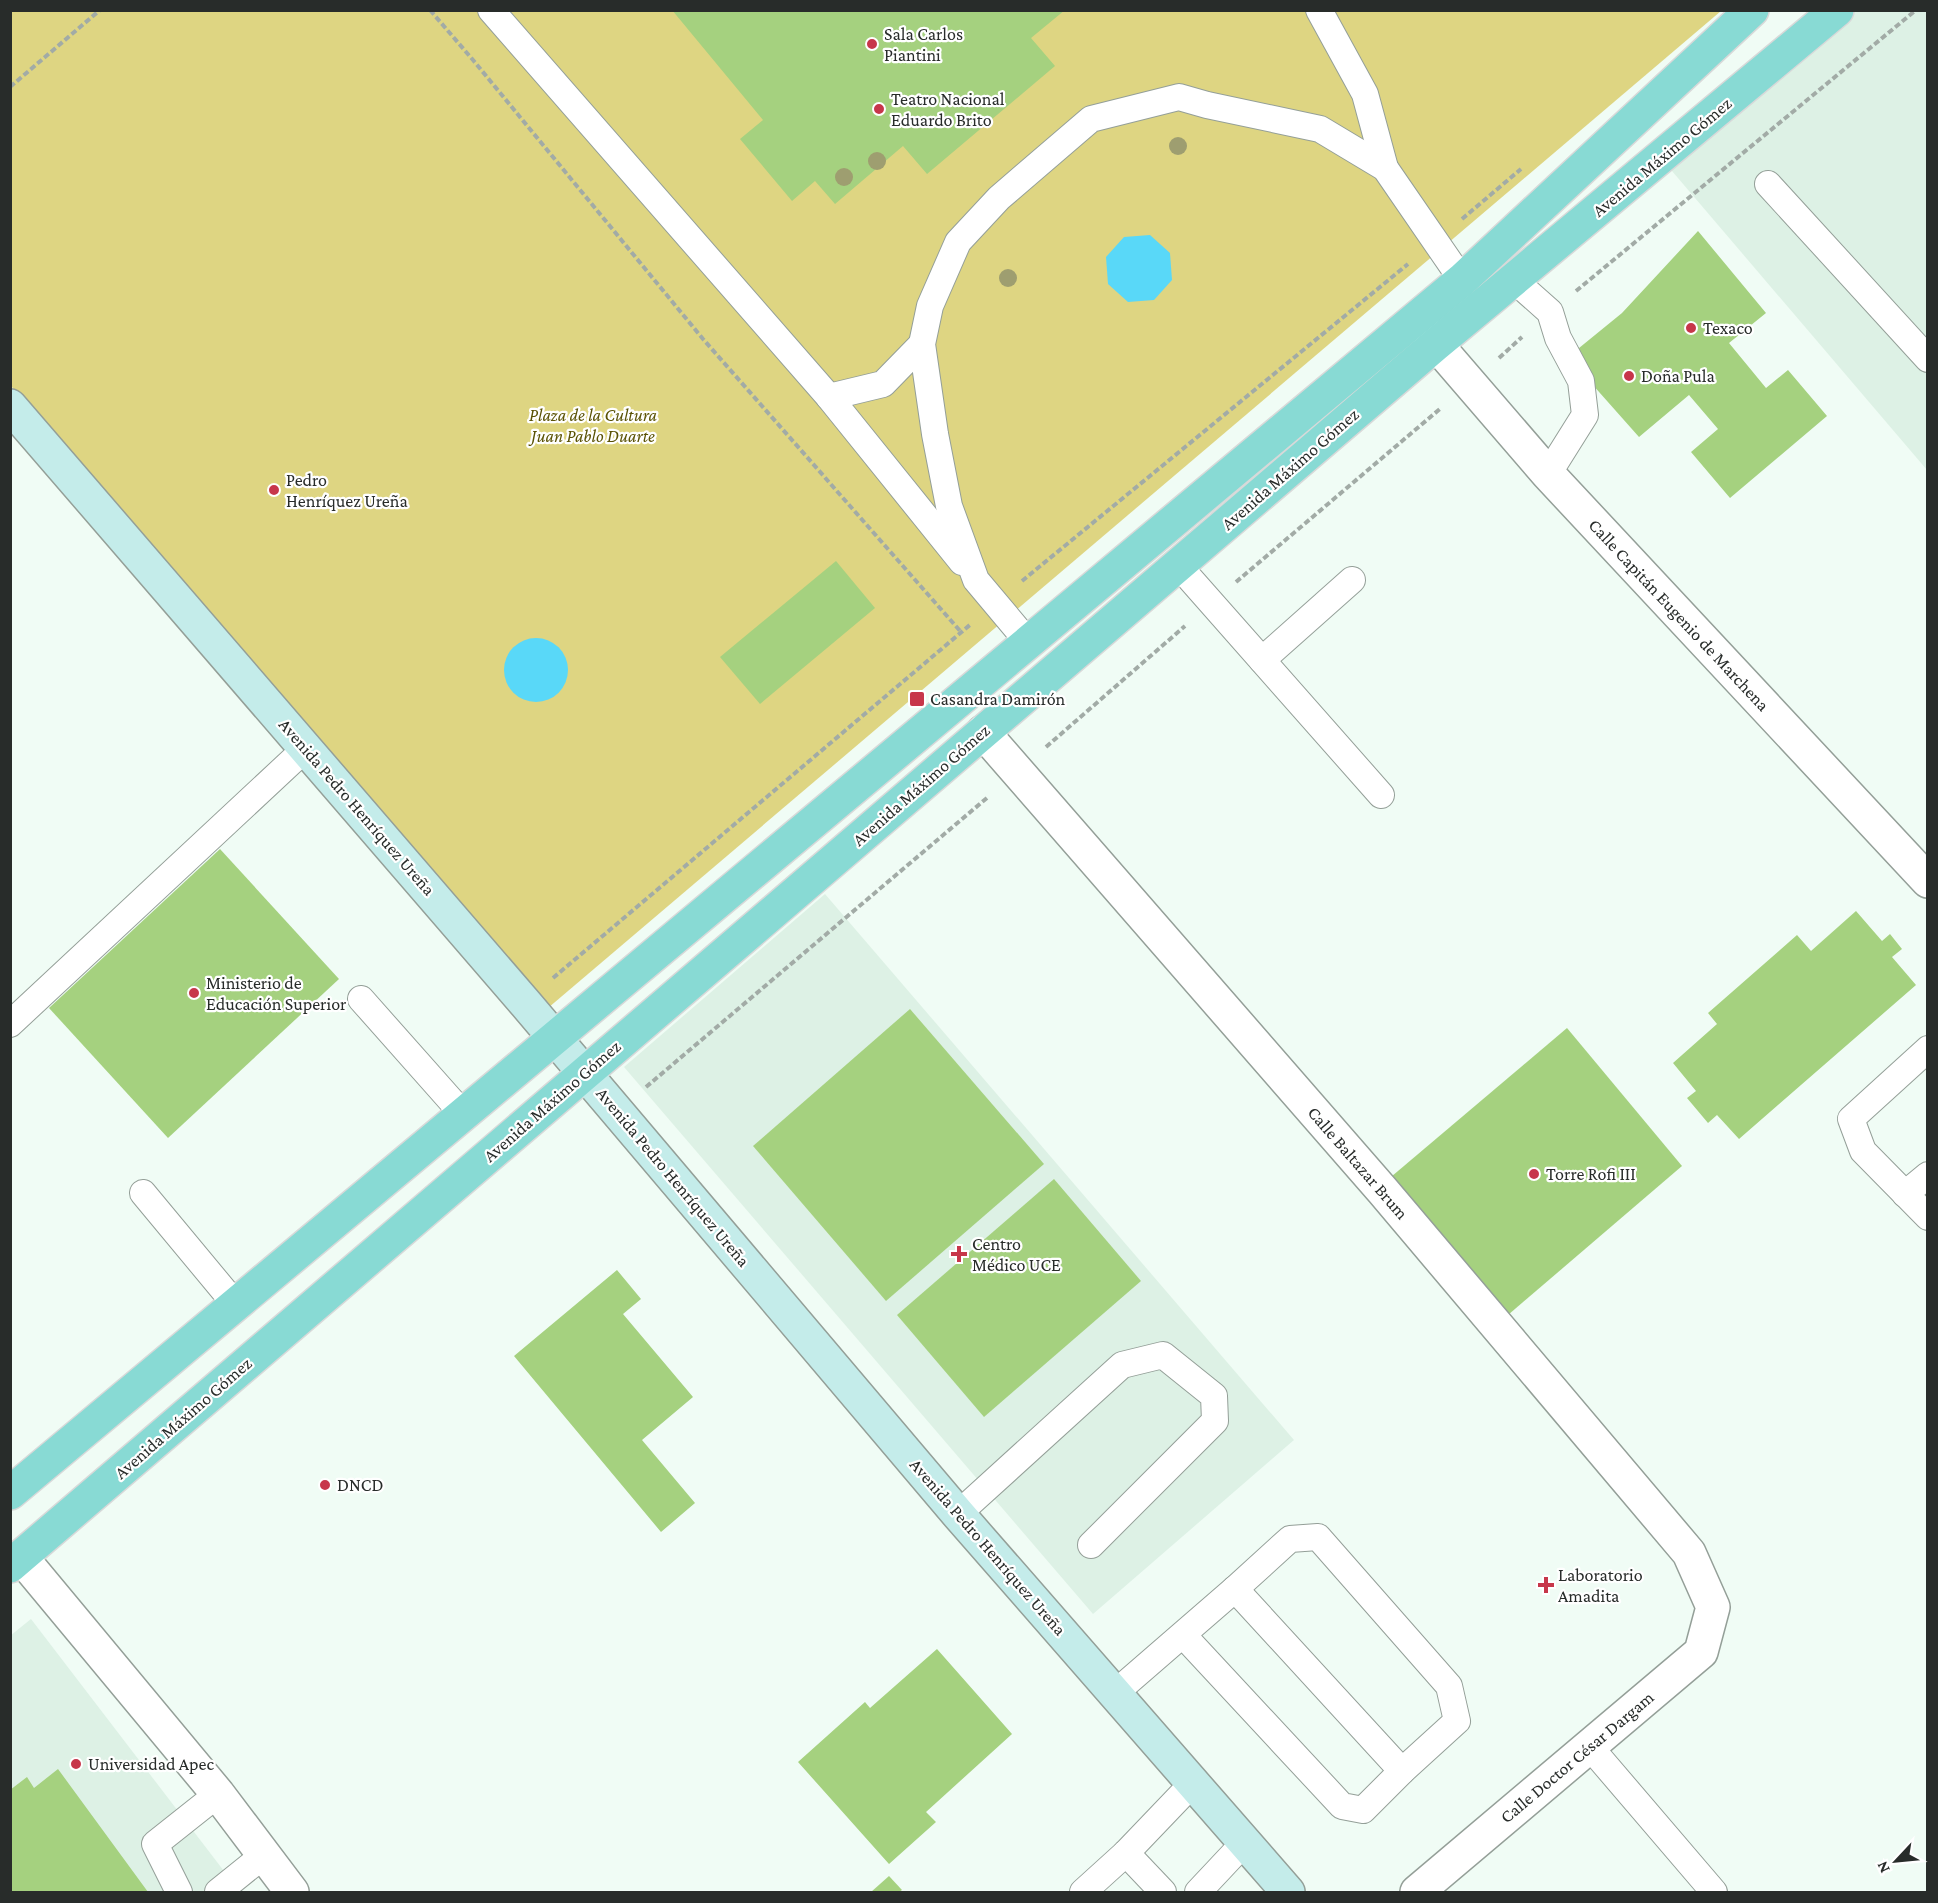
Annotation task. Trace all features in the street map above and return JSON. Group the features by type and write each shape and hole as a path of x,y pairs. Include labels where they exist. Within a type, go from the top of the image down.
{"main road":[{"name":"Avenida Máximo Gómez","path":"10,1493 1462,280 1752,10"},
{"name":"Avenida Máximo Gómez","path":"14,1555 585,1073 1435,345 1837,10"},
{"name":"Avenida Pedro Henríquez Ureña","path":"10,406 526,1004 958,1514 1288,1893"}],"street":[{"name":"Calle Capitán Eugenio de Marchena","path":"1415,320 1548,474 1928,881"},
{"name":"Calle Baltazar Brum","path":"983,732 1383,1191 1682,1544 1689,1553 1713,1606"},
{"path":"14,1555 218,1794 292,1893"},
{"name":"Calle Doctor César Dargam","path":"1418,1893 1701,1652 1713,1606"}],"lane":[{"path":"491,10 829,397 1028,642"},
{"path":"1319,10 1365,94 1385,168 1462,280"},
{"path":"976,580 950,507 935,434 922,345 930,306 958,242 999,198 1091,119 1179,97 1320,129 1385,168"},
{"path":"1768,184 1928,359"},
{"path":"1514,280 1550,312 1558,338 1581,381 1585,416 1548,474"},
{"path":"829,397 884,384 922,345"},
{"path":"1178,565 1382,795"},
{"path":"1262,660 1352,580"},
{"path":"10,1024 306,748"},
{"path":"361,999 463,1114"},
{"path":"1928,1049 1851,1119 1863,1151 1928,1217"},
{"path":"1905,1194 1928,1175"},
{"path":"143,1193 236,1305"},
{"path":"958,1514 1122,1365 1163,1355 1214,1396 1215,1421 1091,1545"},
{"path":"1115,1693 1290,1539 1318,1536 1449,1686 1457,1721 1363,1810 1342,1806 1183,1635"},
{"path":"1235,1589 1402,1772"},
{"path":"1590,1747 1714,1893"},
{"path":"1083,1893 1126,1854 1192,1784"},
{"path":"179,1893 155,1844 218,1794"},
{"path":"1198,1893 1244,1843"},
{"path":"1126,1854 1163,1893"},
{"path":"218,1893 264,1855"}],"path":[{"path":"10,87 100,10"},
{"path":"430,10 703,339 961,632"},
{"path":"526,1004 961,632 1436,242 1526,165"}],"shaded area":[{"path":"1851,11 1927,11 1927,470 1666,164"},
{"name":"Centro Médico UCE","path":"825,894 1294,1440 1093,1614 624,1067"},
{"name":"Universidad Apec","path":"31,1619 240,1892 11,1892 10,1636"}],"green space":[{"name":"Plaza de la Cultura Juan Pablo Duarte","path":"10,11 1721,11 548,1008 11,386"}],"water":[{"path":"1150,235 1170,253 1172,280 1154,300 1128,302 1108,284 1106,257 1124,237"},
{"path":"536,638 548,640 559,647 566,658 568,670 566,682 559,693 548,700 536,702 524,700 513,693 506,682 504,670 506,658 513,647 524,640"}],"building":[{"name":"Teatro Nacional Eduardo Brito","path":"672,10 1065,10 1031,38 1055,66 927,174 903,146 835,204 815,181 792,201 740,139 763,120"},
{"path":"1698,231 1766,313 1729,343 1766,388 1788,370 1827,416 1730,498 1691,452 1718,429 1689,395 1639,437 1568,357 1622,313"},
{"path":"836,561 875,608 760,704 720,657"},
{"name":"Ministerio de Educación Superior","path":"220,849 339,979 168,1138 49,1008"},
{"path":"1856,911 1882,941 1890,934 1902,949 1892,957 1916,985 1739,1139 1717,1115 1708,1123 1687,1098 1696,1091 1673,1063 1717,1024 1708,1013 1797,935 1811,951"},
{"path":"910,1009 1044,1164 886,1301 753,1146"},
{"name":"Torre Rofi III","path":"1567,1028 1682,1166 1501,1321 1385,1182"},
{"path":"1054,1179 1141,1281 984,1417 897,1315"},
{"path":"617,1270 641,1299 623,1314 693,1397 642,1440 695,1503 661,1532 514,1356"},
{"path":"937,1649 1012,1734 926,1812 936,1822 889,1864 798,1762 865,1702 870,1708"},
{"path":"58,1769 148,1892 10,1892 10,1790 27,1777 34,1788"},
{"path":"889,1876 902,1890 899,1892 871,1892"}],"place":[{"name":"Sala Carlos Piantini","path":"872,44"},
{"name":"Teatro Nacional Eduardo Brito","path":"879,109"},
{"name":"Texaco","path":"1691,328"},
{"name":"Doña Pula","path":"1629,376"},
{"name":"Pedro Henríquez Ureña","path":"274,490"},
{"name":"Casandra Damirón","path":"917,699"},
{"name":"Ministerio de Educación Superior","path":"194,993"},
{"name":"Torre Rofi III","path":"1534,1174"},
{"name":"Centro Médico UCE","path":"959,1254"},
{"name":"DNCD","path":"325,1485"},
{"name":"Laboratorio Amadita","path":"1546,1585"},
{"name":"Universidad Apec","path":"76,1764"}]}
